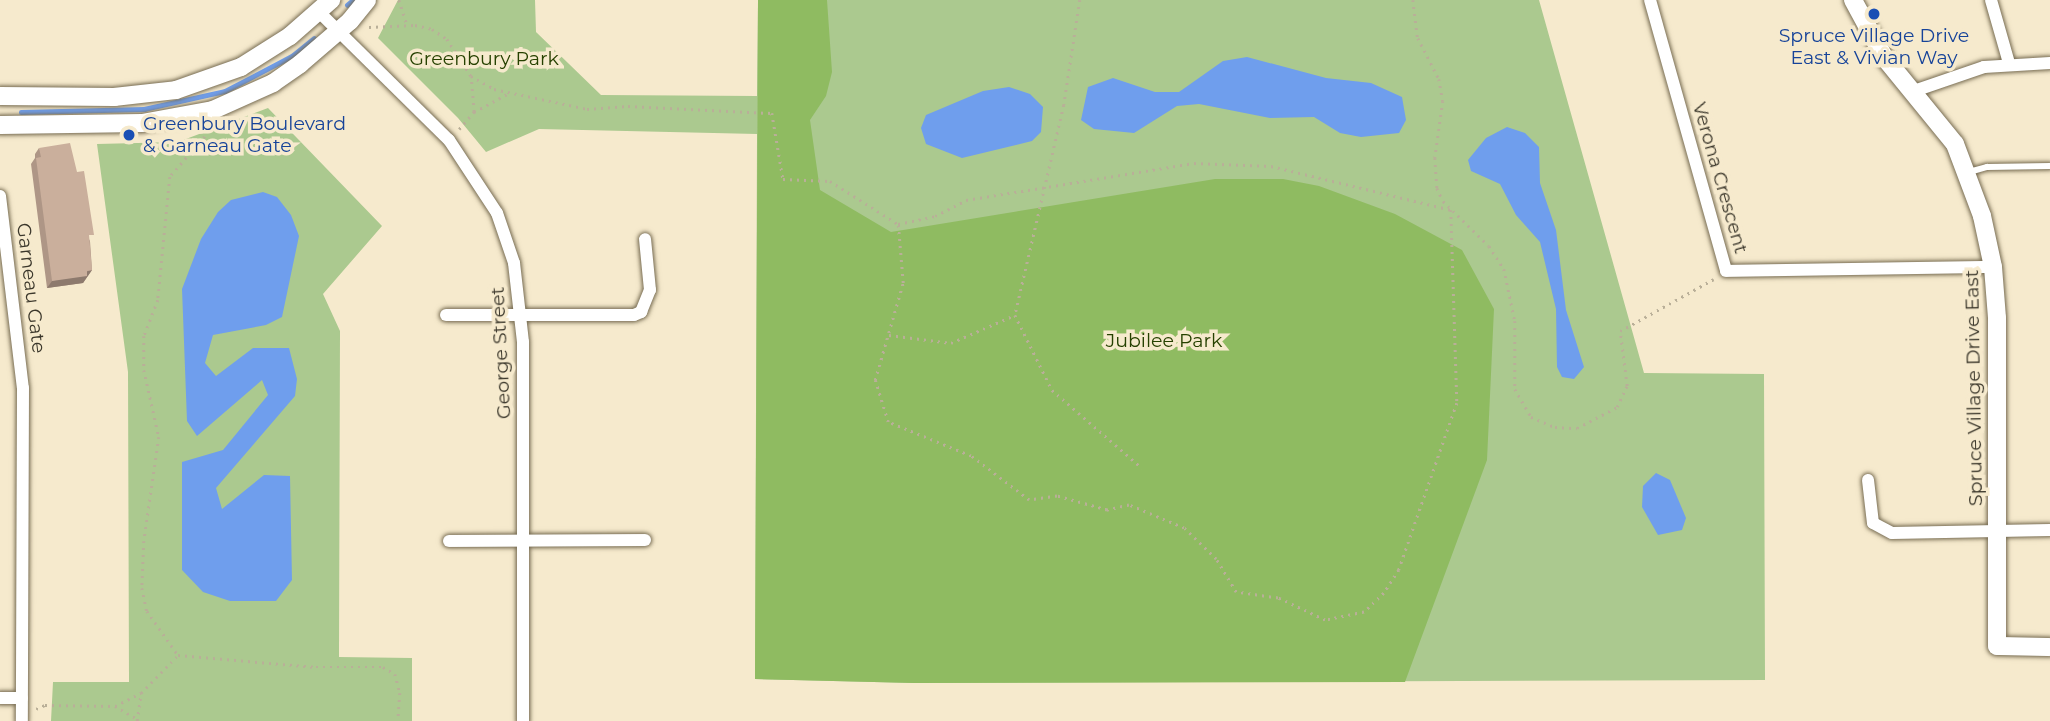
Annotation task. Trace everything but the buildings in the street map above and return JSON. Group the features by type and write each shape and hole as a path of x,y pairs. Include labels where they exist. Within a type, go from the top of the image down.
{"street":[{"path":"0,125 142,123 213,110 273,83 339,32 367,0"},
{"name":"Verona Crescent","path":"1650,0 1726,271 1993,267"},
{"name":"Spruce Village Drive East","path":"1853,0 1884,57 1949,134 1967,172 1993,267 1997,646 2050,647"},
{"path":"1991,0 2008,63"},
{"path":"0,96 114,97 176,90 241,67 325,6"},
{"name":"George Street","path":"325,6 339,32 449,140 497,213 514,263 522,316 525,541 523,721"},
{"path":"1914,91 1984,67 2008,63 2050,63"},
{"name":"Garneau Gate","path":"0,196 23,388 22,718"},
{"path":"446,315 621,317 641,312 650,290 645,239"},
{"path":"1868,480 1873,523 1892,533 2050,530"},
{"path":"449,541 645,540"},
{"path":"0,698 22,698"}],"lane":[{"path":"1967,172 1987,167 2050,166"}],"path":[{"path":"399,0 407,25"},
{"path":"1080,0 1064,105 1015,315 1052,390 1142,468"},
{"path":"1413,0 1418,38 1442,91 1435,175 1443,201 1489,246 1504,269 1515,321 1516,389 1531,417 1555,427 1577,428 1617,407 1627,386 1620,331 1726,271"},
{"path":"369,27 407,25 432,29 447,39 471,76 494,89 587,109 628,106 772,113 783,179 830,181 898,224 935,216 966,200 1044,189 1154,168 1229,163 1313,174 1451,211"},
{"path":"471,76 474,112"},
{"path":"449,140 474,112 511,92"},
{"path":"216,124 170,177 158,300 144,336 144,370 159,437 142,588 153,624 178,655 316,667 383,667 395,674 398,721"},
{"path":"898,224 903,283 875,380 888,422 971,456 1029,500 1057,496 1107,510 1134,506 1191,533 1236,592 1278,598 1325,620 1348,619 1364,612 1399,570 1457,403 1451,211"},
{"path":"888,335 951,343 1015,315"},
{"path":"22,718 45,705 115,706 141,693 178,655"},
{"path":"115,706 137,720 141,693"}],"green space":[{"name":"Jubilee Park","path":"398,0 535,0 536,32 601,95 757,96 758,0 1539,0 1644,373 1764,374 1765,680 914,683 755,679 757,134 539,129 486,152 458,118 378,38"},
{"path":"758,0 827,0 832,72 826,96 810,120 820,190 891,232 1215,179 1283,179 1319,186 1395,214 1462,250 1494,309 1487,460 1405,682 914,683 755,679"},
{"path":"268,108 382,226 323,294 340,331 339,657 412,658 412,721 51,721 53,682 129,682 128,372 97,144 178,142"}],"water":[{"path":"1247,57 1326,78 1371,83 1402,97 1406,120 1399,133 1361,137 1340,133 1314,117 1270,118 1199,104 1177,106 1134,133 1094,129 1081,120 1088,87 1113,78 1155,92 1179,92 1223,61"},
{"path":"1009,87 1030,94 1043,107 1041,132 1032,141 962,158 926,144 921,128 926,115 983,91"},
{"path":"1507,127 1525,133 1539,147 1540,183 1556,230 1566,310 1584,367 1574,379 1562,377 1557,367 1556,309 1540,242 1516,215 1500,184 1471,171 1468,160 1486,138"},
{"path":"263,192 277,197 291,215 299,236 282,317 266,325 213,335 205,363 216,376 253,348 289,348 297,379 295,396 216,488 222,509 264,475 290,476 292,580 276,601 230,601 203,592 182,570 182,462 223,450 268,395 262,380 197,436 187,421 182,289 201,239 218,212 231,200"},
{"path":"1656,473 1670,480 1686,518 1682,530 1658,535 1642,507 1643,486"}],"waterway":[{"path":"347,5 353,0"},
{"path":"21,112 144,109 225,91 292,56 314,38"}],"place":[{"name":"Spruce Village Drive East & Vivian Way","path":"1874,14"},
{"name":"Greenbury Boulevard & Garneau Gate","path":"129,135"}],"park label":[{"name":"Greenbury Park","path":"484,59"}]}
